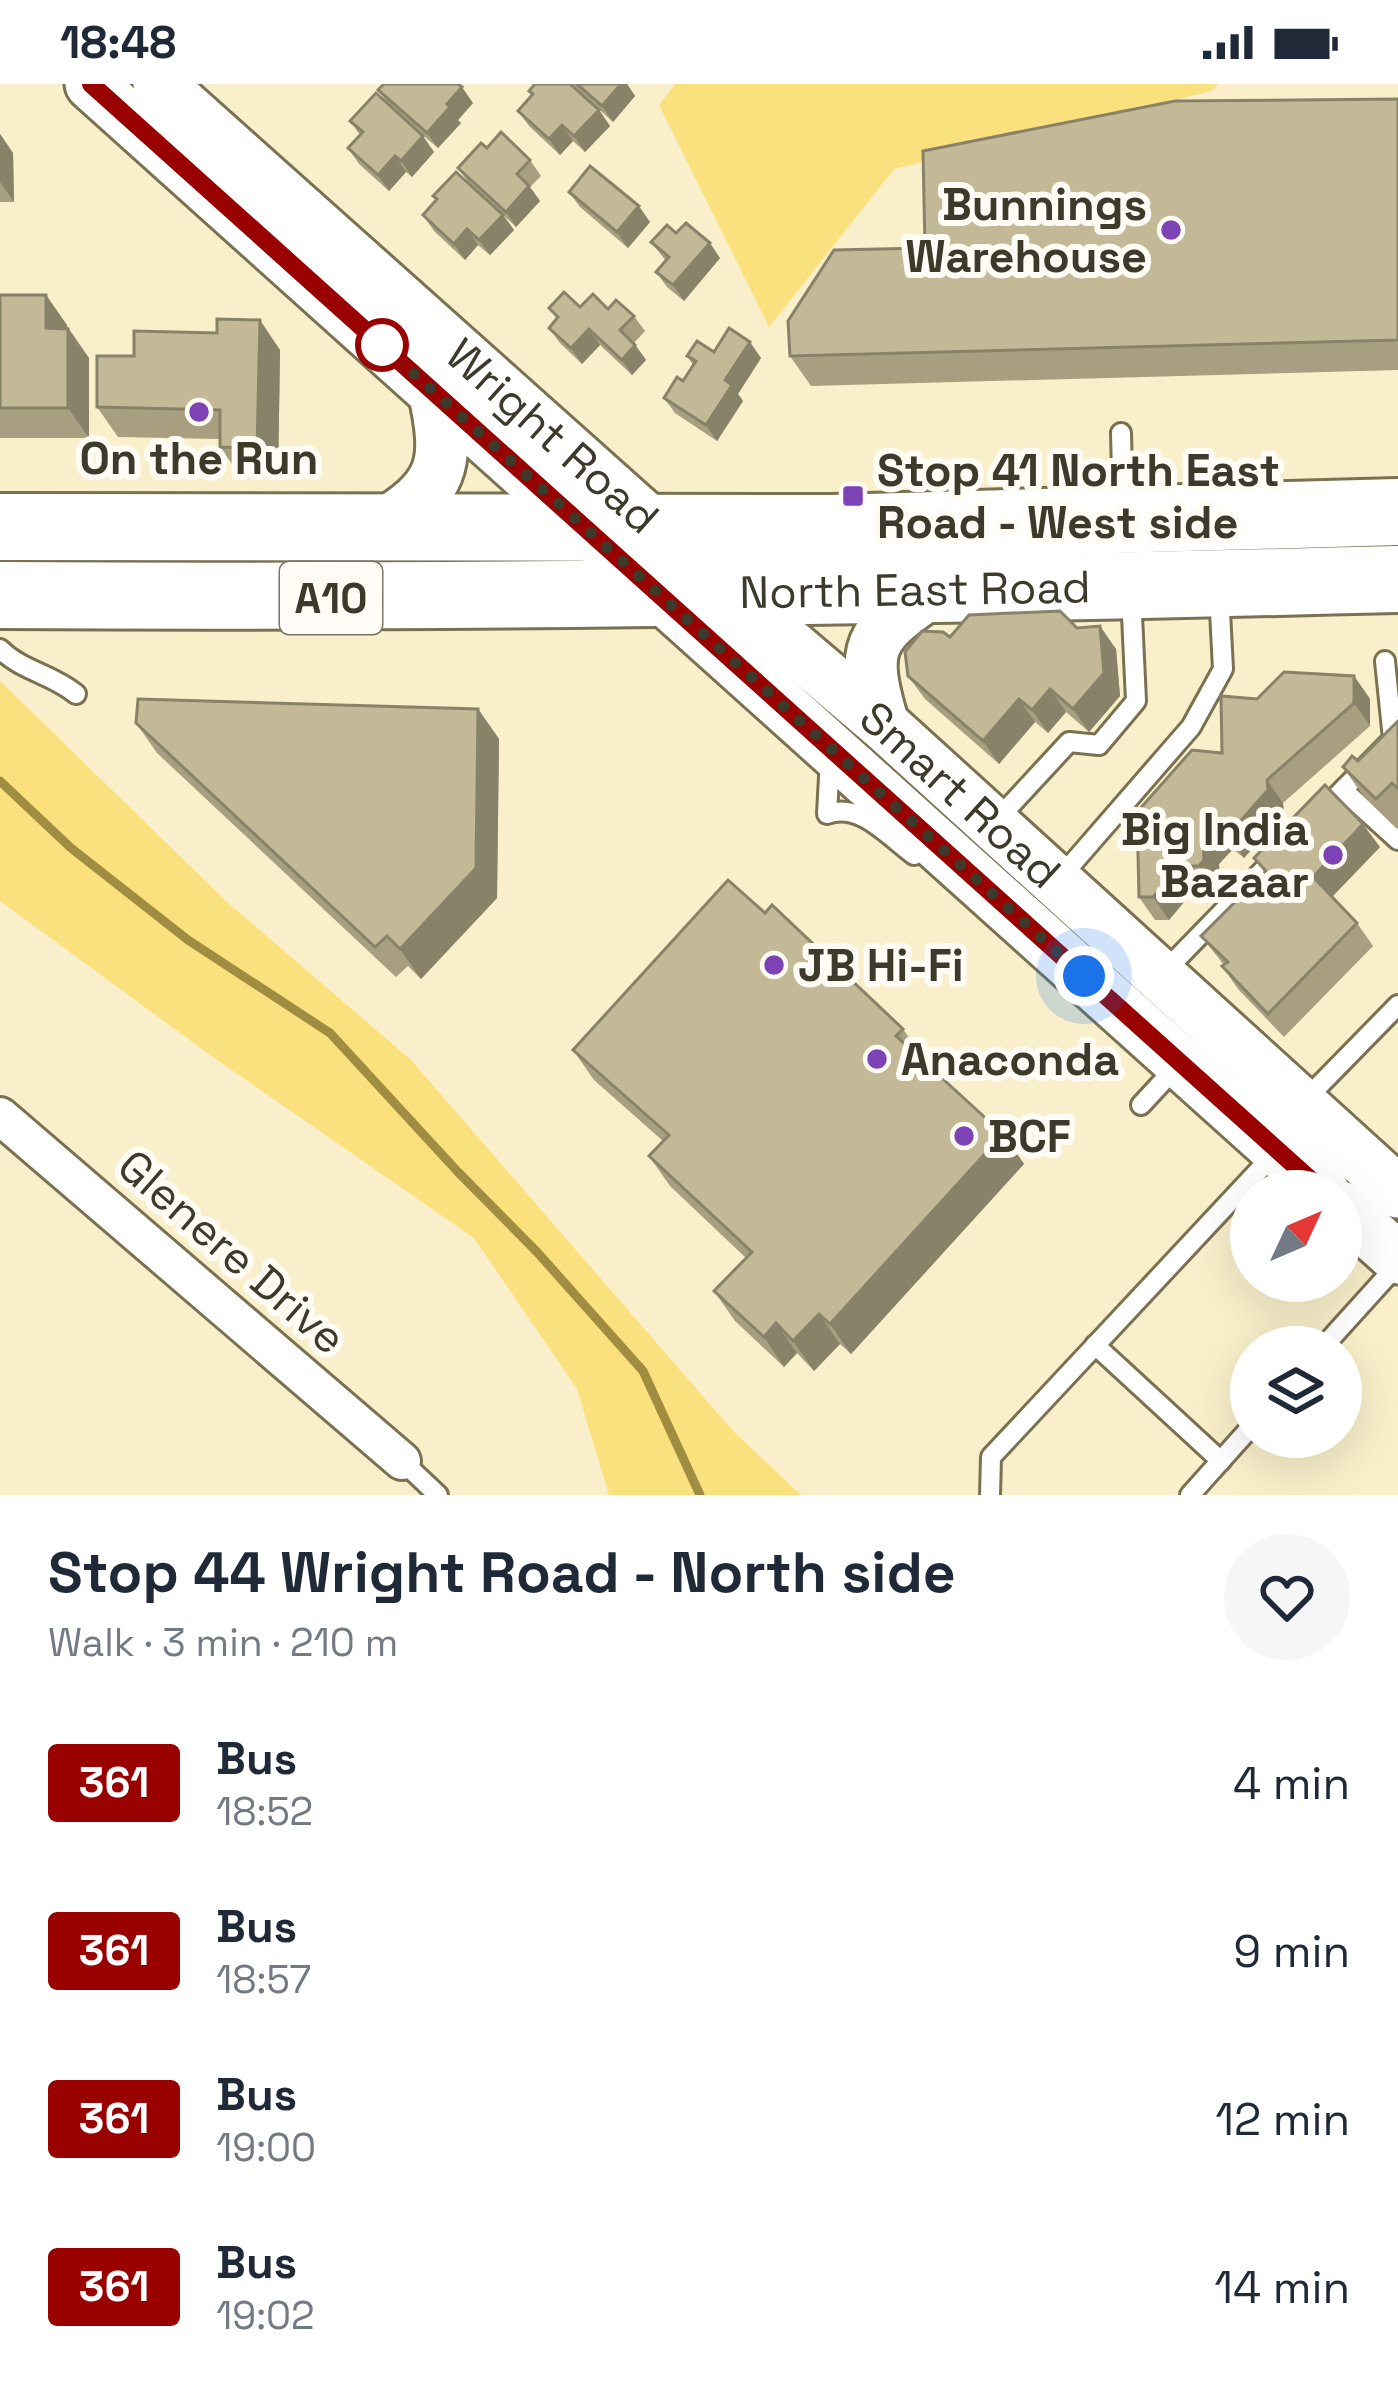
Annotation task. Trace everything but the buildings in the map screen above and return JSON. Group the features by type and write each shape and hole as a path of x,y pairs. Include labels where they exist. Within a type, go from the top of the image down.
{"highway":[{"name":"North East Road","path":"0,527 832,528 1398,512"},
{"name":"North East Road","path":"0,596 730,594 1398,579"}],"main road":[{"name":"Wright Road","path":"91,84 663,594"},
{"name":"Wright Road","path":"159,84 730,594"},
{"path":"378,528 424,498 436,475 442,437 434,392"},
{"path":"884,724 870,679 874,642 892,620 935,589"},
{"name":"Smart Road","path":"663,594 831,747 1038,900 1159,976 1196,1044"},
{"name":"Smart Road","path":"730,594 994,824 1038,900 1283,1128 1310,1170"},
{"name":"Smart Road","path":"1283,1128 1398,1192"},
{"path":"1362,1227 1398,1262"}],"street":[{"name":"Glenere Drive","path":"0,1116 402,1461"}],"lane":[{"path":"1121,433 1124,520"},
{"path":"1038,900 1192,727 1223,669 1218,582"},
{"path":"994,824 1069,742 1099,745 1136,701 1131,583"},
{"path":"0,649 12,661 59,680 76,694"},
{"path":"1310,823 1393,739 1385,661"},
{"path":"1343,790 1398,841"},
{"path":"1159,976 1294,839"},
{"path":"990,1495 991,1456 1398,1005"},
{"path":"1141,1105 1196,1044"},
{"path":"1342,1326 1398,1262"},
{"path":"1095,1345 1220,1461"},
{"path":"1190,1495 1230,1450"},
{"path":"402,1461 438,1495"}],"shaded area":[{"path":"675,84 1218,84 1211,91 894,169 769,327 659,105"},
{"path":"0,681 227,902 411,1060 733,1431 801,1495 609,1495 577,1389 474,1238 213,1057 0,901"}],"waterway":[{"path":"0,781 71,848 188,940 330,1033 643,1371 700,1495"}],"bus line":[{"name":"361","path":"91,84 1300,1170"}],"place":[{"name":"Bunnings Warehouse","path":"1171,230"},
{"name":"On the Run","path":"199,412"},
{"name":"Stop 41 North East Road - West side","path":"853,496"},
{"name":"Big India Bazaar","path":"1333,855"},
{"name":"JB Hi-Fi","path":"774,965"},
{"name":"Anaconda","path":"877,1059"},
{"name":"BCF","path":"964,1136"}],"route":[{"path":"382,345 1084,976"}]}
